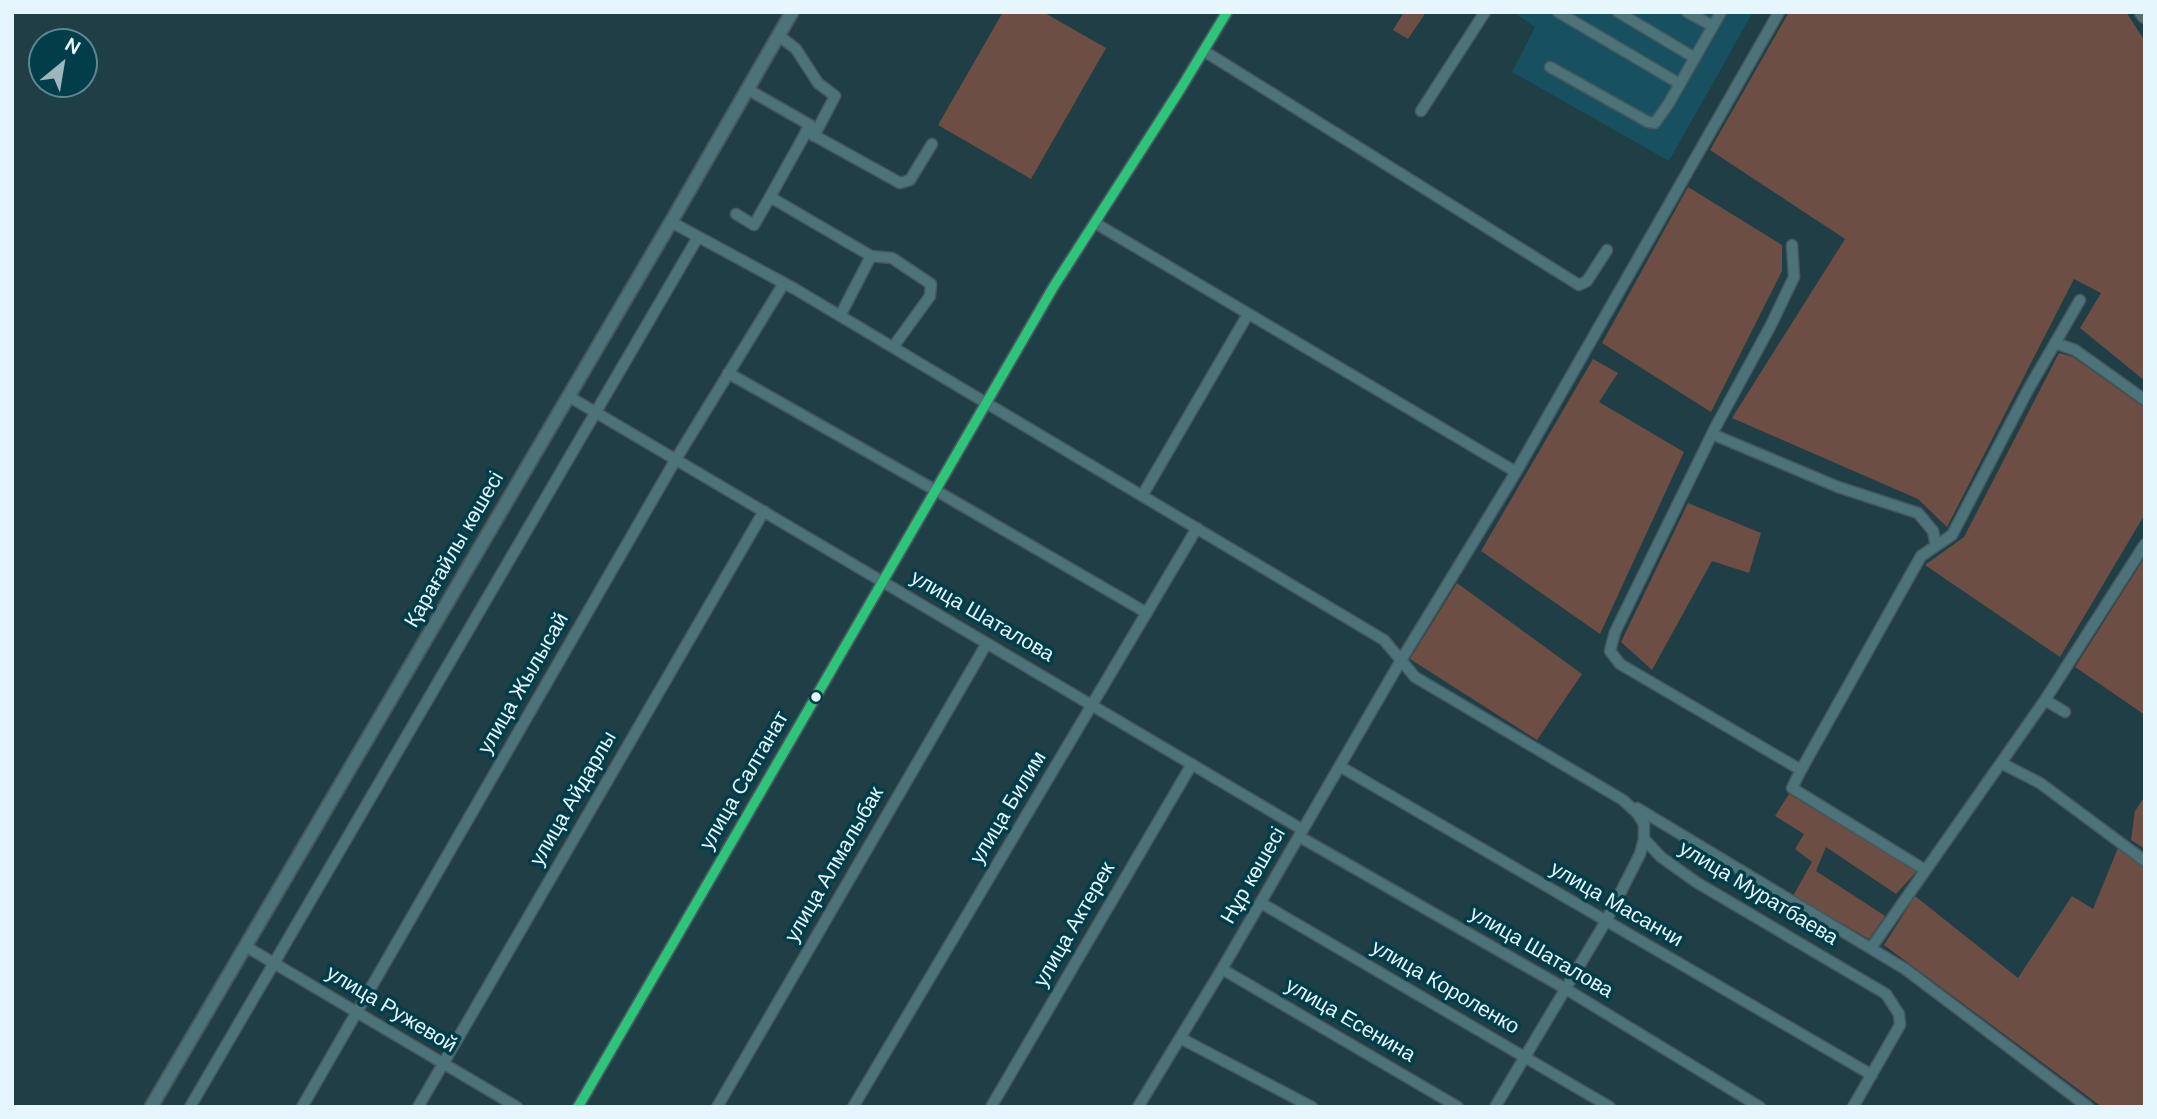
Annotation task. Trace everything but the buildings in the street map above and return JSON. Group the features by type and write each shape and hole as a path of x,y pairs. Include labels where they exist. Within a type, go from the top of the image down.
{"street":[{"name":"Қарағайлы көшесі","path":"151,1107 792,12"},
{"name":"улица Салтанат","path":"578,1107 881,580 1054,286 1227,12"},
{"path":"1421,111 1486,12"},
{"path":"1558,12 1680,84"},
{"path":"1618,12 1695,58"},
{"path":"1688,12 1713,26"},
{"path":"1550,67 1651,123 1660,118 1721,12"},
{"name":"Нұр көшесі","path":"1141,1106 1401,662 1516,472 1779,12"},
{"path":"736,214 754,225 835,96 818,83 796,49 778,35"},
{"path":"1204,51 1579,285 1587,281 1607,250"},
{"path":"747,89 810,125 810,133"},
{"path":"810,133 900,183 911,180 932,144"},
{"path":"770,197 871,256 892,258 931,284 930,296 893,347"},
{"name":"улица Муратбаева","path":"671,222 784,283 1384,640 1415,677 1623,800 1637,813 1644,824 1644,839 1661,858 1696,882 1886,994 1899,1014 1900,1025 1872,1075"},
{"path":"1095,223 1516,472"},
{"path":"190,1107 698,237"},
{"path":"1792,245 1794,277 1615,632 1610,650 1620,664 1801,769"},
{"path":"840,316 871,256"},
{"name":"улица Жылысай","path":"302,1107 676,459 784,283"},
{"path":"1925,870 1792,788 1921,555 1952,535 2080,300"},
{"path":"1142,496 1248,314"},
{"path":"2055,343 2075,350 2145,400"},
{"path":"728,373 1147,613"},
{"name":"улица Шаталова","path":"568,396 1192,764 1301,834 1566,989 1760,1107"},
{"path":"1713,434 1838,487 1918,513 1933,531 1936,546"},
{"name":"улица Айдарлы","path":"418,1107 764,511"},
{"name":"улица Билим","path":"853,1107 1197,528"},
{"path":"1871,948 2045,700 2145,544"},
{"name":"улица Алмалыбак","path":"717,1107 987,643"},
{"path":"2045,700 2064,712"},
{"path":"2001,763 2040,783 2145,861"},
{"name":"улица Актерек","path":"991,1107 1192,764"},
{"name":"улица Масанчи","path":"1341,767 1872,1075"},
{"path":"1623,800 1906,969 2088,1107"},
{"path":"1495,1107 1606,921 1640,854 1644,839"},
{"name":"улица Короленко","path":"1261,903 1610,1107"},
{"name":"улица Ружевой","path":"245,946 517,1107"},
{"name":"улица Есенина","path":"1222,969 1458,1107"},
{"path":"1180,1038 1312,1107"},
{"path":"1853,1107 1872,1075"}],"shaded area":[{"path":"1003,12 1043,12 1106,48 1031,179 938,125"},
{"path":"1404,12 1426,12 1408,39 1393,30"},
{"path":"1513,12 1753,12 1669,161 1512,72 1535,27"},
{"path":"1789,12 2126,12 2145,41 2145,381 2080,328 2101,293 2074,279 1947,527 1918,499 1732,418 1845,239 1710,150"},
{"path":"1688,187 1782,245 1782,271 1711,412 1602,343"},
{"path":"2059,353 2073,357 2145,408 2145,514 2060,657 1925,565 1964,537"},
{"path":"1593,359 1618,373 1599,402 1684,452 1600,634 1481,551"},
{"path":"1688,503 1761,533 1749,573 1712,561 1652,670 1621,642"},
{"path":"2145,557 2145,715 2075,667"},
{"path":"1457,583 1582,674 1537,740 1410,659"},
{"path":"1789,794 1917,871 1896,894 1826,847 1816,871 1885,916 1869,939 1793,896 1812,862 1795,849 1804,834 1775,816"},
{"path":"2145,796 2145,849 2131,840 2135,811"},
{"path":"2118,848 2145,867 2145,1107 2102,1107 1884,945 1915,896 2018,978 2072,896 2093,909"}],"transit line":[{"path":"578,1107 1054,286 1227,12"}]}
